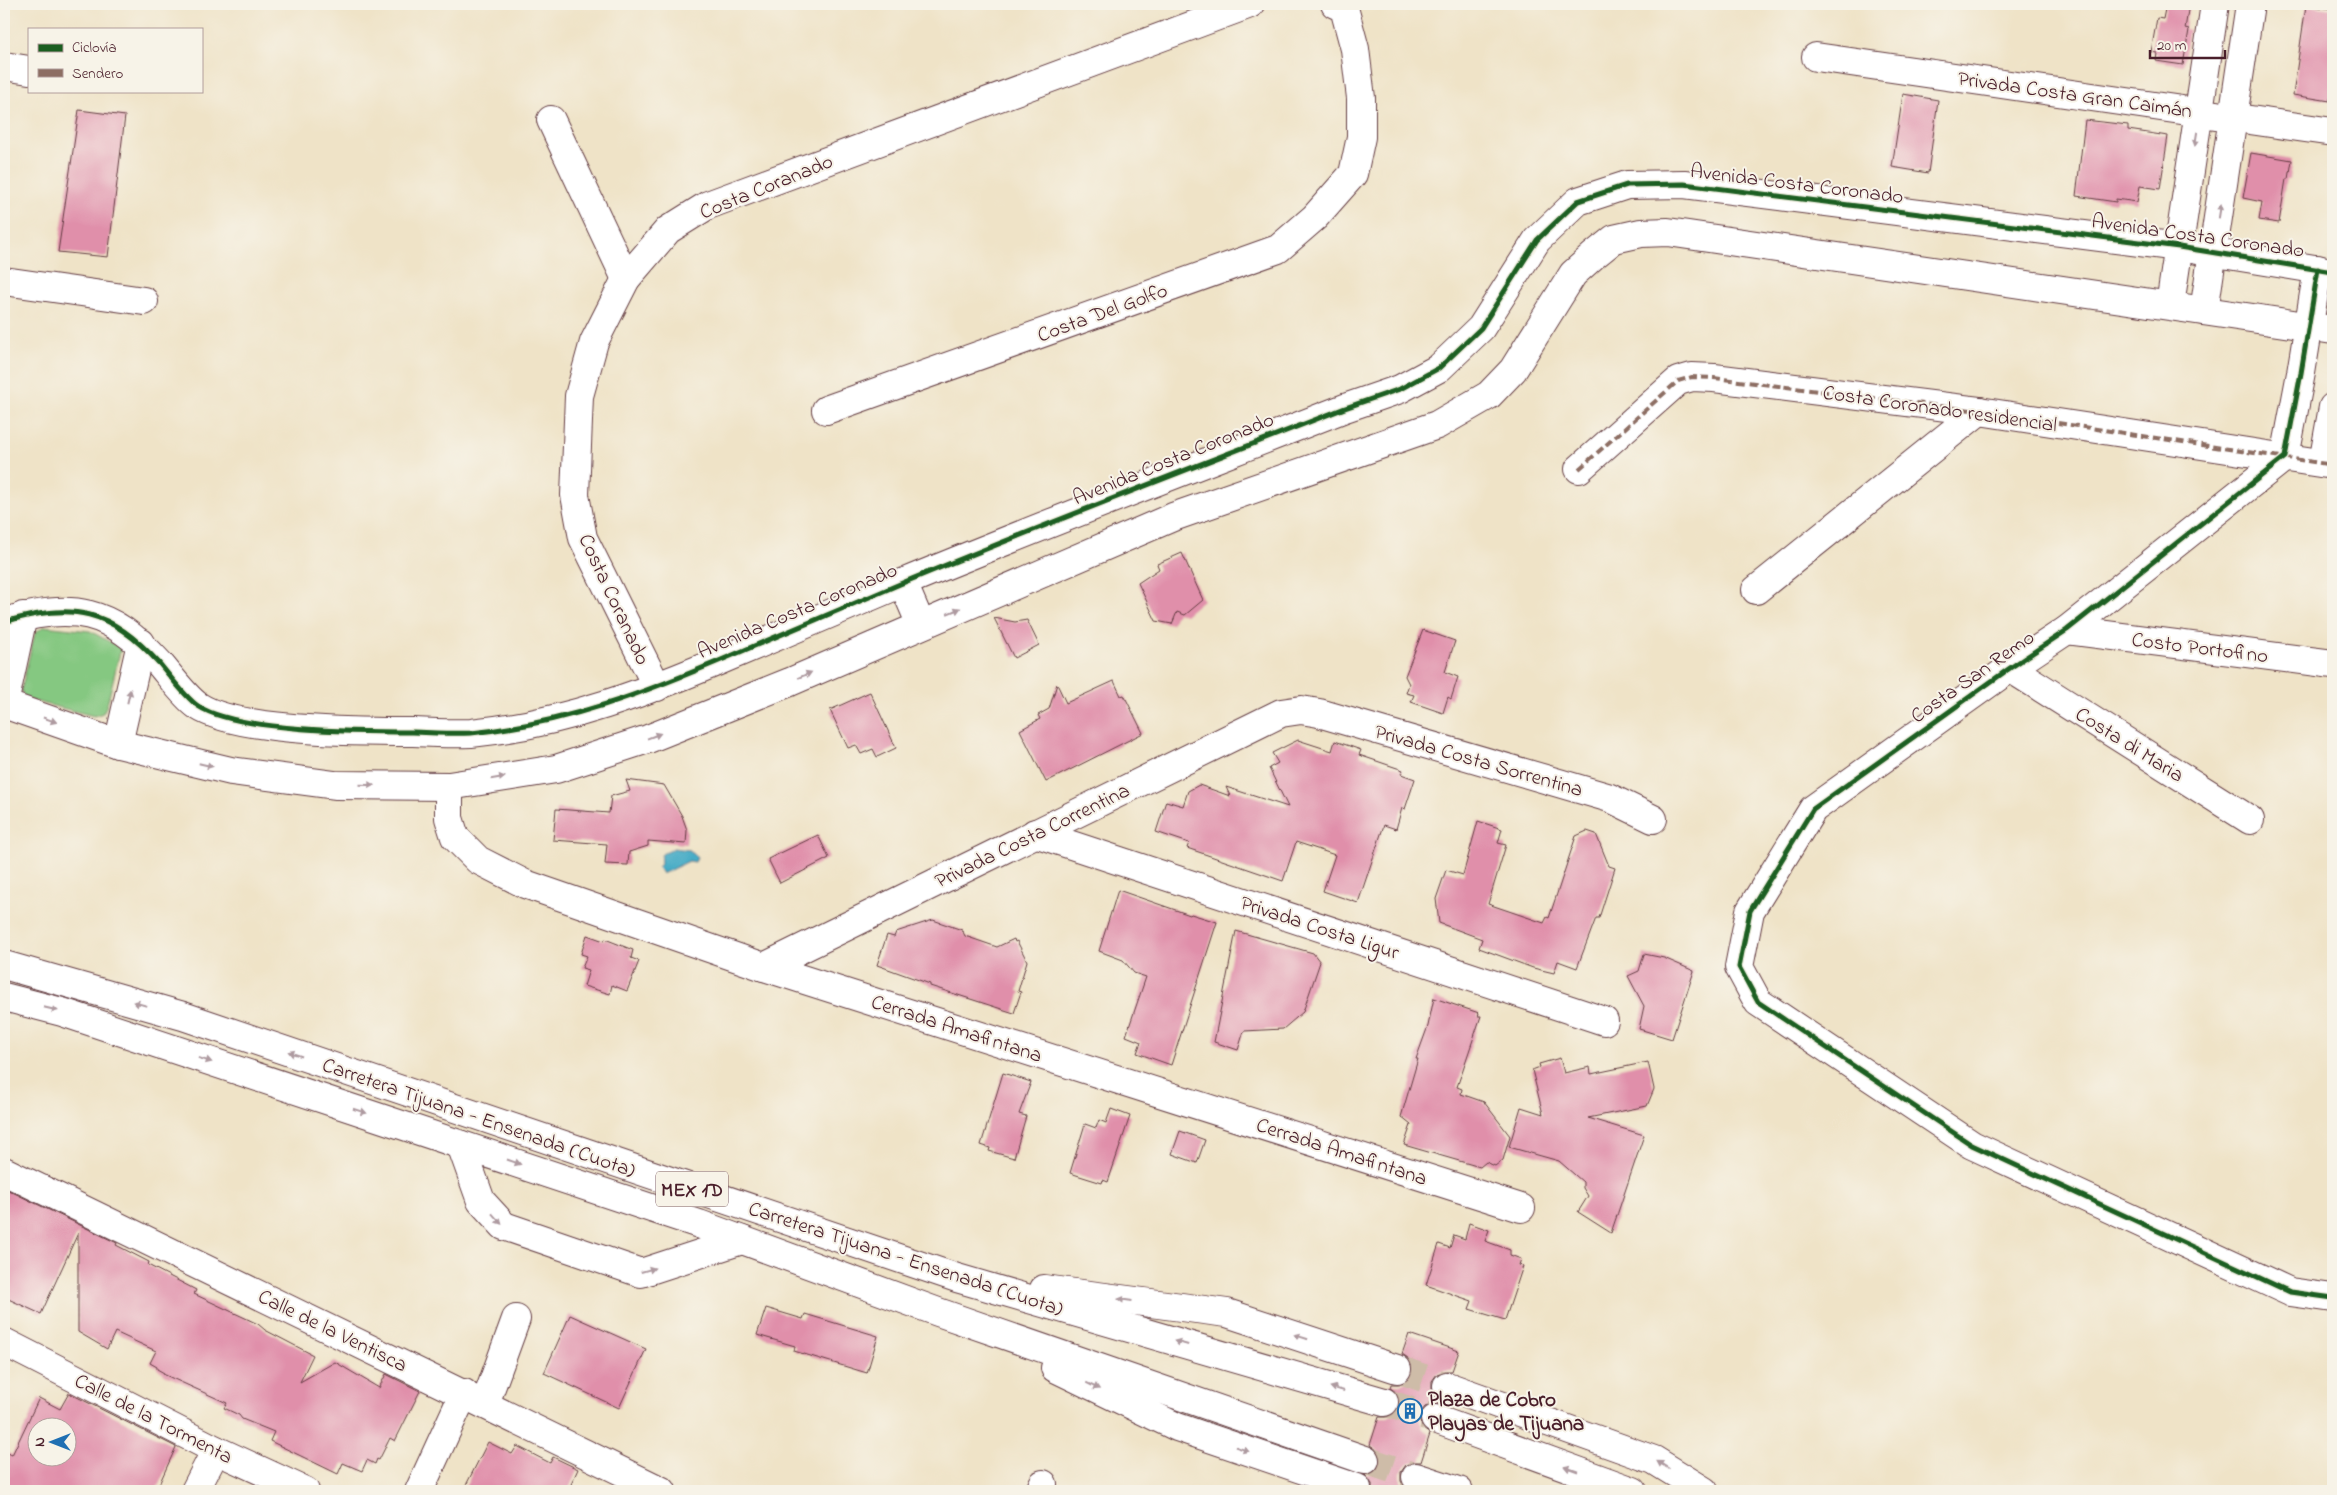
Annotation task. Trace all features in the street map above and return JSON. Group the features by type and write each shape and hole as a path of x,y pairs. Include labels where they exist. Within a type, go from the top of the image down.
{"main road":[{"name":"Costa Coranado","path":"657,687 583,538 575,495 579,396 594,342 626,279 668,230 708,205 1250,4"},
{"name":"Costa Del Golfo","path":"826,410 1278,249 1315,217 1353,174 1361,136 1361,98 1355,49 1344,8 1335,4"},
{"path":"2170,305 2215,4"},
{"path":"2204,311 2235,118 2250,4"},
{"name":"Privada Costa Gran Caimán","path":"1816,57 2333,132"},
{"path":"4,66 28,70"},
{"path":"551,120 626,279"},
{"name":"Avenida Costa Coronado","path":"13,619 49,610 84,612 113,624 141,643 198,706 229,718 278,725 357,732 468,733 544,722 603,707 657,687 903,583 1345,408 1400,389 1439,368 1482,328 1537,240 1578,201 1627,185 1684,184 2213,252 2325,270"},
{"path":"13,619 4,704 118,744 231,770 335,784 450,786 556,769 648,739 790,682 1173,517 1437,426 1488,395 1513,370 1574,274 1592,256 1614,239 1641,233 1668,232 2321,328"},
{"path":"2285,457 2321,328 2325,270"},
{"path":"4,281 144,301"},
{"name":"Costa Coronado residencial","path":"1579,469 1678,381 1692,377 1714,378 1980,411 2328,464"},
{"path":"2328,464 2333,407"},
{"path":"1756,590 1980,411"},
{"name":"Costa San Remo","path":"2285,457 2067,630 2010,668 1813,810 1750,911 1739,967 1758,1002 1972,1145 2290,1292 2333,1298"},
{"path":"903,583 921,625"},
{"name":"Costo Portofino","path":"2067,630 2333,664"},
{"path":"118,744 141,643"},
{"name":"Costa di Maria","path":"2010,668 2250,820"},
{"name":"Privada Costa Sorrentina","path":"1301,710 1319,713 1610,798 1653,819"},
{"name":"Privada Costa Correntina","path":"764,967 1281,713 1301,710"},
{"name":"Cerrada Amafintana","path":"450,786 449,818 455,837 478,860 525,884 764,967 1521,1208"},
{"name":"Privada Costa Ligur","path":"1035,833 1604,1022"},
{"name":"Carretera Tijuana - Ensenada (Cuota)","path":"4,965 183,1016 957,1278 1384,1402"},
{"name":"Carretera Tijuana - Ensenada (Cuota)","path":"4,997 62,1012 742,1240 938,1312 1366,1460"},
{"path":"461,1145 481,1201 504,1226 641,1273 742,1240"},
{"name":"Calle de la Ventisca","path":"4,1171 662,1491"},
{"path":"957,1278 1227,1313 1397,1369"},
{"path":"938,1312 1177,1427 1357,1488"},
{"path":"419,1491 474,1398 516,1319"},
{"name":"Calle de la Tormenta","path":"4,1342 216,1450 304,1491"},
{"path":"1447,1386 1654,1460 1704,1491"},
{"path":"1435,1419 1633,1491"},
{"path":"195,1491 216,1450"},
{"path":"1416,1477 1459,1491"}],"green space":[{"path":"44,626 90,631 121,648 107,705 103,713 94,716 29,700 23,695 21,690 35,633"}],"water":[{"path":"673,848 690,850 697,858 695,862 689,861 662,874 658,867 661,864 661,856"}],"building":[{"path":"2166,4 2189,4 2185,29 2189,30 2183,65 2156,61 2157,53 2151,52 2157,18 2163,19"},
{"path":"2306,5 2333,9 2333,98 2330,98 2330,101 2293,95"},
{"path":"1903,94 1938,100 1928,173 1892,167"},
{"path":"79,110 125,116 108,257 58,252"},
{"path":"2085,120 2128,125 2128,130 2168,136 2160,189 2140,186 2137,202 2116,199 2116,202 2076,196"},
{"path":"2251,153 2292,160 2289,179 2286,179 2279,223 2259,220 2262,202 2243,198"},
{"path":"1182,553 1203,600 1185,615 1177,612 1172,624 1156,621 1138,583 1159,569 1157,564"},
{"path":"994,618 1015,622 1027,620 1039,645 1014,658"},
{"path":"1423,630 1455,641 1445,672 1458,677 1451,699 1448,697 1443,713 1411,702 1414,695 1406,693 1409,684 1405,676"},
{"path":"1114,681 1121,696 1124,695 1143,733 1046,782 1020,730 1040,719 1038,715 1049,709 1057,684 1066,703"},
{"path":"870,692 896,748 877,757 873,749 861,754 856,745 848,748 830,710"},
{"path":"1298,740 1332,751 1335,741 1361,750 1359,755 1403,770 1401,774 1415,779 1405,809 1402,808 1396,829 1384,825 1358,903 1323,891 1335,855 1296,842 1283,881 1187,848 1189,843 1156,832 1166,801 1183,806 1188,791 1199,785 1230,796 1226,787 1288,807 1269,768 1278,763 1272,753"},
{"path":"626,780 664,785 682,816 687,830 686,844 648,841 648,846 629,852 628,865 605,864 607,844 553,840 556,809 609,813 611,796 630,791"},
{"path":"1478,821 1502,829 1498,843 1506,845 1488,904 1544,923 1547,917 1549,918 1576,836 1587,831 1596,834 1609,866 1615,868 1599,918 1596,918 1577,968 1558,961 1554,973 1533,968 1479,948 1482,939 1439,923 1436,899 1446,870 1463,875"},
{"path":"818,835 829,858 780,883 768,859"},
{"path":"1118,890 1190,915 1217,922 1171,1065 1137,1053 1141,1042 1126,1036 1146,977 1134,973 1123,960 1099,951"},
{"path":"933,920 962,930 965,936 997,947 1014,939 1015,942 1017,941 1027,961 1018,991 1021,992 1014,1013 930,986 930,984 877,965 887,935 894,937 896,932"},
{"path":"1236,931 1313,953 1320,962 1303,1012 1283,1029 1244,1031 1238,1050 1214,1042"},
{"path":"587,935 604,941 605,939 633,950 631,958 639,961 627,991 612,985 610,994 584,986 589,970 582,968 587,956 581,954"},
{"path":"1644,954 1664,958 1694,971 1672,1039 1639,1029 1644,1006 1628,976 1639,971"},
{"path":"1434,998 1479,1013 1478,1016 1481,1016 1457,1087 1462,1089 1461,1094 1484,1102 1510,1136 1503,1160 1495,1166 1486,1162 1480,1167 1404,1145 1411,1125 1401,1117 1418,1059 1416,1059 1428,1026"},
{"path":"1560,1058 1564,1073 1590,1067 1591,1074 1648,1062 1654,1089 1647,1106 1588,1118 1644,1135 1611,1233 1578,1212 1588,1196 1583,1188 1583,1182 1559,1161 1509,1147 1521,1107 1543,1114 1532,1070 1540,1067 1539,1064"},
{"path":"1003,1073 1031,1082 1019,1114 1026,1116 1014,1158 989,1151 990,1148 981,1145"},
{"path":"1111,1109 1130,1116 1108,1182 1103,1180 1102,1183 1070,1173 1085,1124 1096,1128 1099,1120 1106,1123"},
{"path":"1180,1131 1205,1140 1197,1163 1172,1154"},
{"path":"4,1188 117,1243 116,1245 149,1262 148,1265 196,1290 194,1294 258,1324 265,1330 313,1355 300,1382 335,1362 379,1388 386,1374 420,1391 395,1441 390,1438 375,1464 367,1460 362,1471 343,1463 338,1474 270,1441 274,1432 242,1419 239,1415 224,1408 227,1403 163,1374 150,1363 156,1351 115,1332 107,1349 78,1332 78,1233 41,1314 4,1297"},
{"path":"1469,1223 1489,1230 1485,1241 1510,1250 1510,1255 1521,1259 1519,1265 1523,1266 1505,1320 1469,1309 1472,1301 1426,1285 1439,1244 1450,1248 1454,1235 1465,1239"},
{"path":"766,1308 803,1319 805,1314 878,1336 867,1373 794,1351 795,1346 757,1335"},
{"path":"570,1315 646,1349 619,1408 544,1373"},
{"name":"Plaza de Cobro Playas de Tijuana","path":"1409,1334 1459,1351 1452,1371 1437,1374 1432,1381 1432,1389 1435,1396 1442,1401 1440,1404 1425,1407 1420,1414 1423,1429 1430,1434 1421,1462 1412,1462 1406,1465 1401,1472 1401,1481 1404,1487 1410,1491 1372,1491 1372,1484 1365,1475 1376,1471 1380,1466 1380,1458 1377,1450 1370,1445 1379,1417 1388,1417 1395,1413 1399,1407 1399,1398 1396,1392 1390,1388 1391,1384 1401,1384 1408,1380 1412,1374 1412,1365 1408,1358 1402,1354"},
{"path":"69,1393 176,1447 156,1491 13,1491 4,1487 4,1451 12,1455 28,1421 28,1468 78,1468 78,1418 30,1418 39,1398 60,1409"},
{"path":"488,1442 512,1454 517,1446 550,1463 553,1457 578,1469 568,1491 463,1491"}],"tunnel":[{"path":"1397,1369 1447,1386"},
{"path":"1384,1402 1435,1419"},
{"path":"1365,1460 1416,1477"}],"marked path":[{"path":"1579,469 1678,381 1692,377 1714,378 1979,411 2333,465"}],"cycle path":[{"path":"4,622 50,612 70,612 89,615 107,621 124,631 141,645 198,706 216,715 270,726 334,731 471,733 506,729 573,714 669,682 1011,539 1345,408 1400,389 1439,368 1481,328 1537,240 1578,201 1627,185 1684,184 2179,247 2333,272"},
{"path":"2318,269 2285,457 2067,630 2010,668 1813,809 1750,911 1739,967 1758,1002 1972,1145 2290,1292 2333,1298"}],"place":[{"name":"Plaza de Cobro Playas de Tijuana","path":"1410,1411"}]}
